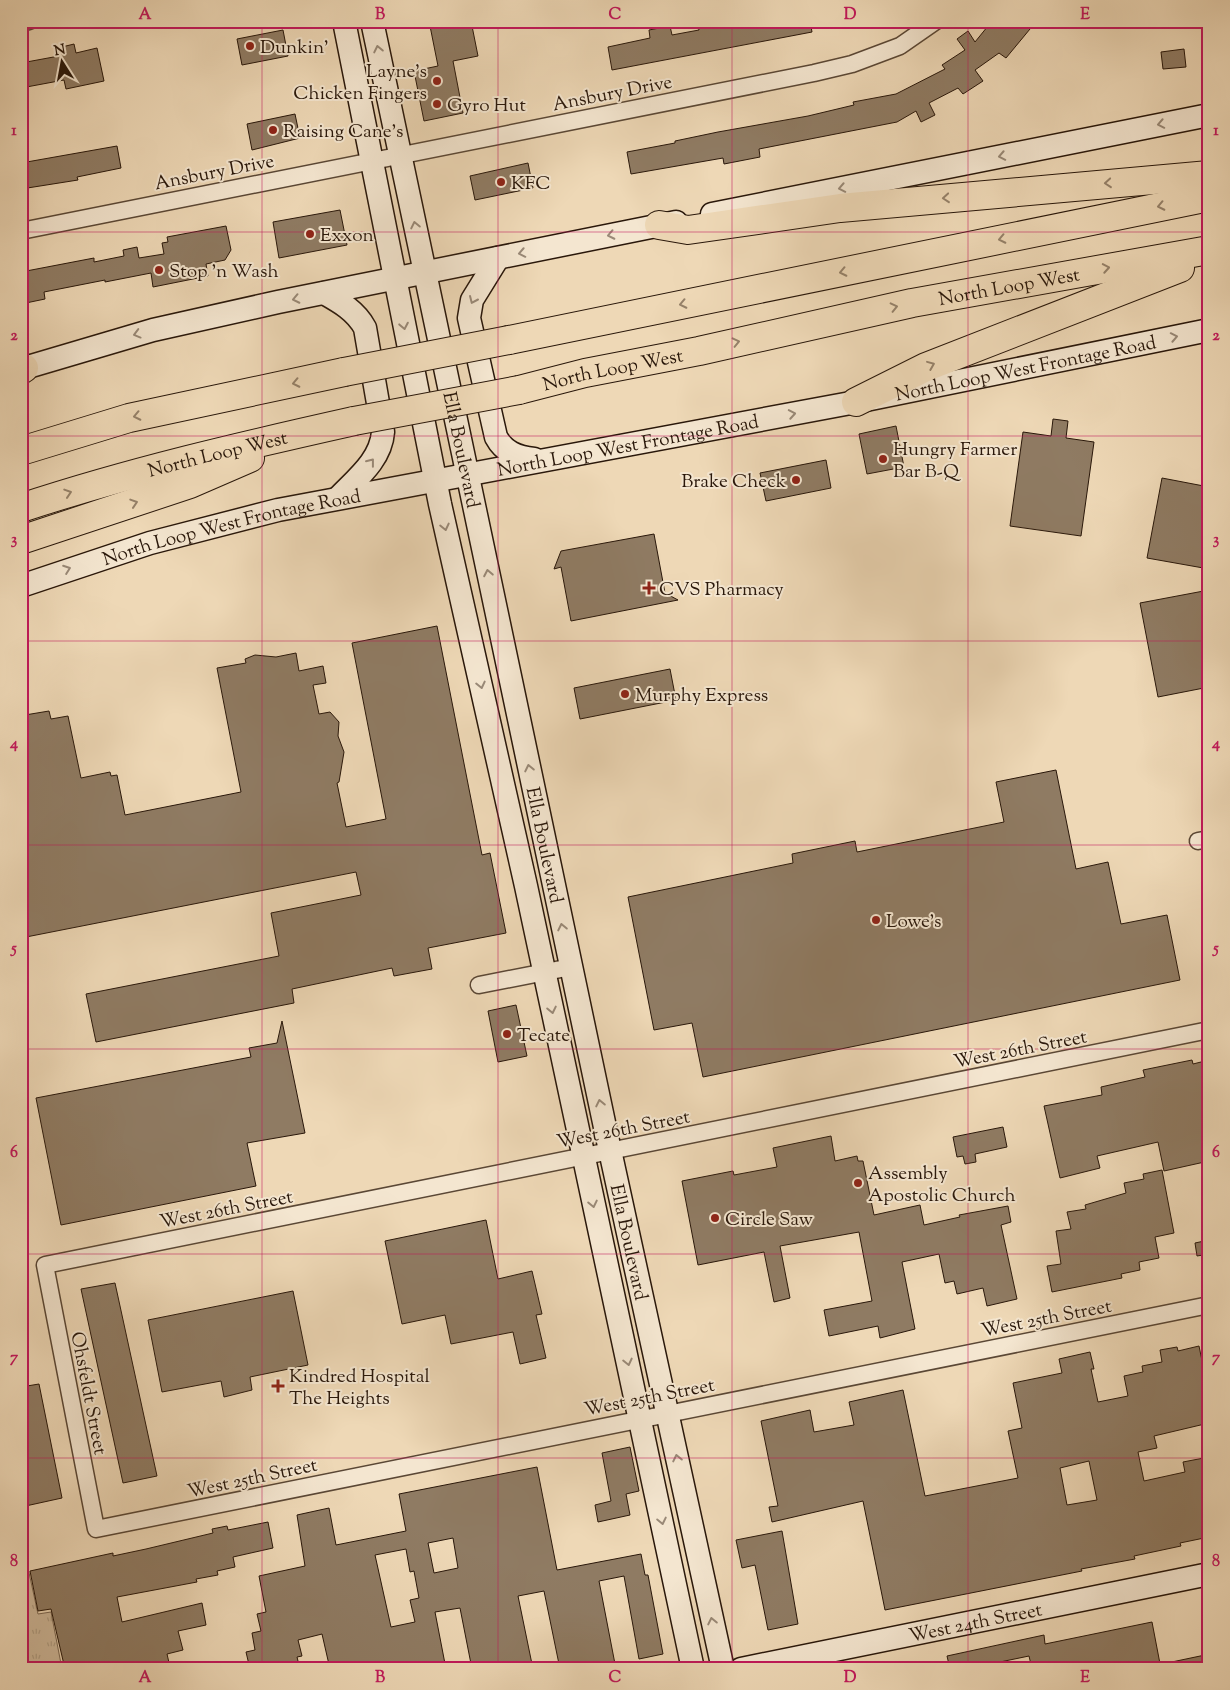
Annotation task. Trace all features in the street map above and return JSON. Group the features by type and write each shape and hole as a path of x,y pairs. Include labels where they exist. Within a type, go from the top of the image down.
{"highway":[{"path":"659,225 688,230 840,208 1209,175"},
{"path":"21,451 128,418 344,372 1209,197"},
{"name":"North Loop West","path":"21,508 80,489 162,467 316,429 519,390 585,373 698,351 912,303 1209,250"},
{"path":"856,402 926,367 1209,256"},
{"path":"21,540 190,484 316,429"}],"main road":[{"name":"Ella Boulevard","path":"344,21 370,160 435,479 544,972 693,1669"},
{"name":"Ella Boulevard","path":"372,21 610,1150 723,1669"},
{"path":"22,369 153,330 324,293 1209,115"},
{"path":"498,258 472,300 469,310 470,326 496,437 503,448 514,455 538,460"},
{"path":"324,293 345,306 361,321 365,328 383,432 382,442 374,458 338,498"},
{"name":"North Loop West Frontage Road","path":"21,586 87,562 209,526 338,498 856,402 1209,330"},
{"name":"West 24th Street","path":"742,1669 1209,1574"}],"street":[{"path":"21,23 29,21"},
{"name":"Ansbury Drive","path":"21,231 852,64 900,46 936,21"},
{"path":"479,985 571,966"},
{"name":"West 26th Street","path":"45,1265 1209,1030"},
{"name":"Ohsfeldt Street","path":"45,1265 96,1529"},
{"name":"West 25th Street","path":"96,1529 1209,1305"}],"green space":[{"path":"21,1556 26,1559 38,1614 51,1612 62,1669 21,1669"}],"building":[{"path":"429,21 471,21 478,56 453,61 463,113 424,121 414,71 438,66"},
{"path":"697,21 810,21 812,32 612,70 608,47 650,38 649,30 670,26 672,35 699,30"},
{"path":"992,21 1020,21 1030,29 1006,58 999,53 975,70 983,81 963,94 958,88 929,103 935,115 921,122 916,111 897,122 759,149 760,157 724,164 723,158 631,174 627,152 675,143 675,141 718,132 808,116 854,105 853,102 896,94 945,69 942,65 965,50 957,39 968,31 975,42"},
{"path":"283,30 288,56 242,65 237,39"},
{"path":"74,44 76,53 97,48 104,81 66,89 64,80 21,88 21,63 59,56 58,48"},
{"path":"1184,49 1186,67 1163,69 1161,52"},
{"name":"Raising Cane's","path":"295,114 300,138 252,150 247,124"},
{"path":"117,146 121,168 77,177 78,180 21,189 21,163"},
{"name":"KFC","path":"528,163 533,188 475,200 470,176"},
{"name":"Exxon","path":"340,210 347,245 279,258 273,222"},
{"path":"226,226 231,250 225,260 206,264 208,276 153,287 151,273 44,292 45,299 21,304 21,272 94,258 94,262 124,256 123,250 137,247 139,258 164,254 162,243 168,242 167,237"},
{"path":"1053,419 1068,421 1066,438 1094,442 1081,536 1010,526 1023,432 1051,436"},
{"path":"896,426 904,467 867,474 859,434"},
{"name":"Brake Check","path":"826,460 831,488 766,501 760,473"},
{"path":"1162,478 1209,487 1209,569 1147,558"},
{"name":"CVS Pharmacy","path":"654,534 665,593 678,600 571,621 561,567 554,569 561,551"},
{"path":"1209,590 1209,687 1158,697 1140,603"},
{"path":"437,626 482,855 490,853 506,933 428,948 432,969 394,976 392,968 292,989 294,1003 96,1042 86,994 279,956 271,913 361,895 356,872 21,938 21,724 26,723 25,715 49,711 51,719 68,716 81,778 110,772 111,776 117,775 125,815 241,792 217,668 246,663 245,659 255,655 276,657 296,653 299,671 323,666 326,683 313,685 319,714 330,712 339,722 338,736 344,752 339,782 337,783 346,827 386,819 352,643"},
{"path":"670,669 676,700 580,719 574,688"},
{"name":"Lowe's","path":"1056,770 1076,869 1108,862 1121,924 1167,915 1180,980 703,1077 692,1023 654,1030 628,897 793,863 792,854 855,841 857,852 1004,822 996,782"},
{"name":"Tecate","path":"516,1005 527,1056 498,1062 488,1011"},
{"path":"282,1021 305,1133 247,1143 256,1186 61,1225 36,1098 251,1057 249,1048 277,1043"},
{"path":"1192,1060 1193,1064 1209,1060 1209,1161 1164,1171 1158,1142 1097,1156 1100,1168 1060,1178 1044,1106 1102,1095 1101,1087 1145,1077 1143,1070"},
{"path":"1003,1127 1007,1147 975,1154 976,1162 965,1164 963,1156 957,1157 953,1137"},
{"path":"831,1136 835,1161 857,1156 858,1161 863,1161 874,1215 920,1205 924,1225 960,1217 959,1215 1008,1206 1011,1222 1001,1225 1017,1299 987,1306 983,1288 957,1294 954,1281 945,1283 939,1254 902,1262 915,1329 880,1338 878,1326 829,1336 824,1310 872,1301 859,1232 780,1246 790,1298 774,1302 764,1252 698,1265 682,1181 733,1171 734,1175 777,1167 773,1148"},
{"path":"1162,1170 1174,1233 1155,1237 1159,1258 1139,1262 1140,1270 1121,1274 1122,1278 1052,1292 1047,1266 1061,1264 1056,1231 1071,1229 1067,1212 1086,1209 1085,1205 1126,1193 1124,1183 1144,1179 1143,1174"},
{"path":"486,1220 498,1279 532,1271 542,1314 536,1315 546,1358 520,1364 513,1332 451,1344 445,1315 402,1324 385,1241"},
{"path":"1209,1240 1209,1254 1197,1256 1195,1243"},
{"path":"115,1283 157,1476 123,1483 81,1289"},
{"path":"293,1291 308,1365 250,1377 252,1390 224,1397 221,1381 162,1392 148,1320"},
{"path":"1199,1346 1209,1395 1209,1423 1154,1436 1157,1448 1138,1452 1144,1481 1185,1472 1183,1462 1209,1457 1209,1476 1203,1477 1209,1504 1209,1537 1180,1543 1181,1546 1134,1556 1135,1559 1081,1569 1082,1571 885,1610 863,1501 772,1522 769,1507 778,1506 761,1421 810,1410 814,1432 854,1425 849,1402 903,1390 925,1496 1018,1478 1008,1431 1022,1428 1013,1383 1062,1373 1059,1359 1090,1352 1094,1369 1091,1369 1098,1402 1128,1396 1124,1376 1143,1372 1142,1366 1162,1362 1160,1350 1177,1347 1178,1351","holes":["1089,1461 1097,1500 1067,1505 1060,1468"]},
{"path":"39,1384 62,1498 21,1507 21,1387"},
{"path":"630,1447 639,1491 626,1494 630,1515 598,1522 595,1505 611,1501 602,1453"},
{"path":"537,1467 557,1570 641,1554 645,1575 648,1575 663,1654 639,1659 624,1576 599,1581 615,1664 591,1669 560,1669 544,1591 518,1596 533,1669 472,1669 460,1608 435,1612 446,1669 330,1669 322,1634 298,1640 302,1656 297,1657 300,1669 250,1669 246,1652 255,1650 252,1633 261,1631 257,1614 266,1612 259,1576 305,1566 297,1515 329,1508 336,1545 406,1531 399,1494","holes":["453,1538 458,1568 434,1573 428,1543","406,1549 410,1572 414,1571 419,1598 410,1600 415,1622 391,1627 375,1555"]},
{"path":"268,1522 273,1548 233,1557 235,1567 217,1571 218,1575 196,1579 197,1582 117,1597 122,1622 202,1603 206,1625 178,1631 183,1650 167,1654 170,1667 65,1669 51,1609 38,1611 30,1571 113,1553 113,1556 146,1549 213,1533 212,1529 227,1526 228,1530"},
{"path":"782,1531 798,1624 768,1630 755,1565 742,1568 736,1540"},
{"path":"1152,1622 1161,1669 1032,1669 1029,1656 1000,1662 1001,1669 950,1669 947,1656 1044,1635 1045,1644"},
{"path":"1205,1655 1208,1669 1168,1669 1167,1663"}],"place":[{"name":"Dunkin'","path":"250,46"},
{"name":"Layne's Chicken Fingers","path":"437,81"},
{"name":"Gyro Hut","path":"437,104"},
{"name":"Raising Cane's","path":"273,130"},
{"name":"KFC","path":"501,182"},
{"name":"Exxon","path":"310,234"},
{"name":"Stop 'n Wash","path":"159,270"},
{"name":"Hungry Farmer Bar B-Q","path":"883,459"},
{"name":"Brake Check","path":"796,480"},
{"name":"CVS Pharmacy","path":"649,588"},
{"name":"Murphy Express","path":"625,694"},
{"name":"Lowe's","path":"876,920"},
{"name":"Tecate","path":"507,1034"},
{"name":"Assembly Apostolic Church","path":"858,1183"},
{"name":"Circle Saw","path":"715,1218"},
{"name":"Kindred Hospital The Heights","path":"278,1386"}]}
